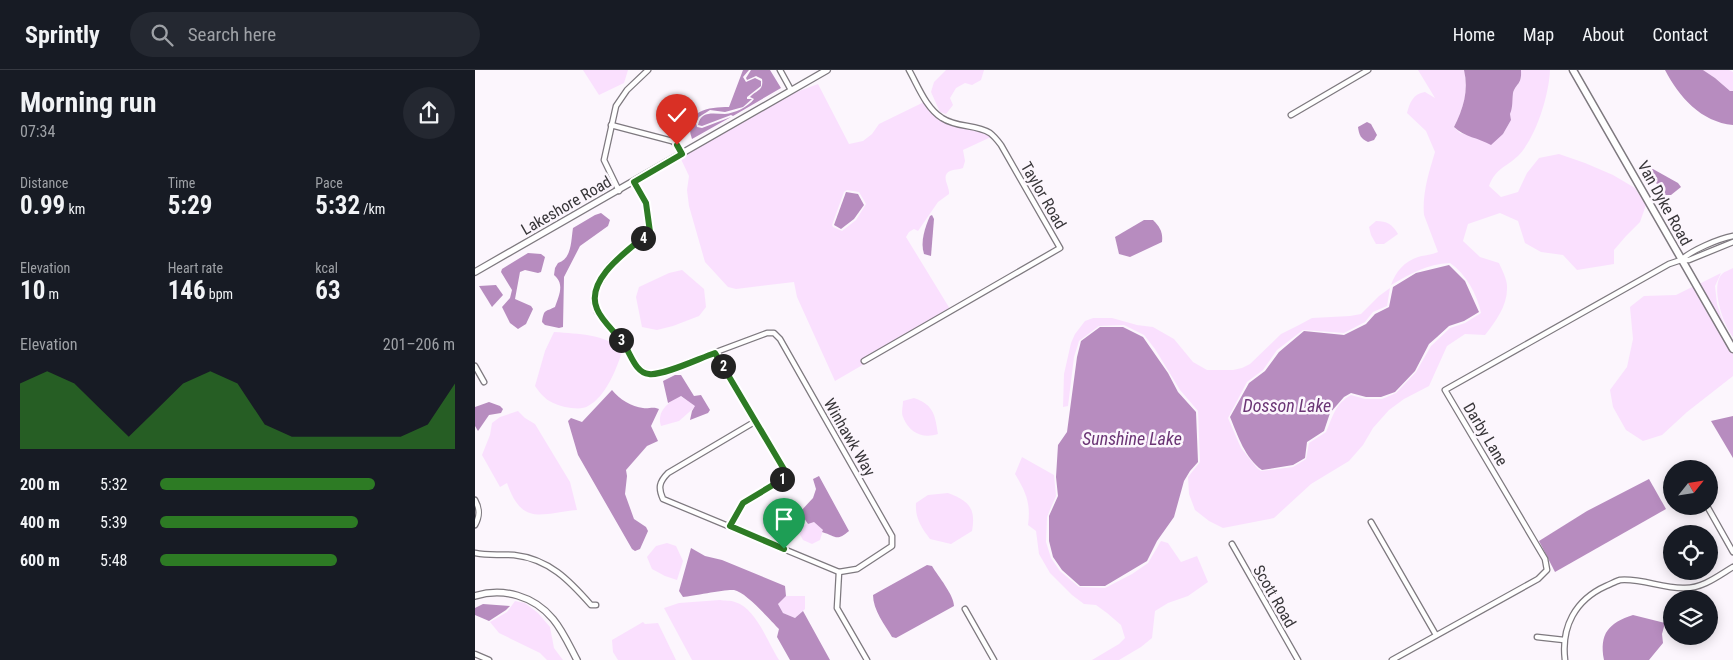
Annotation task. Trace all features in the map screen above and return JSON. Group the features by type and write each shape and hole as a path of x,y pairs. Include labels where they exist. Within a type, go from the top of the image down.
{"main road":[{"name":"Van Dyke Road","path":"1573,70 1733,349"}],"street":[{"path":"619,191 609,172 605,157 611,125 618,101 631,85 648,70"},
{"path":"780,70 791,90"},
{"name":"Lakeshore Road","path":"475,272 827,70"},
{"name":"Taylor Road","path":"864,362 1060,248 1001,145 991,134 982,129 955,125 941,118 928,103 909,70"},
{"path":"1291,115 1368,70"},
{"path":"611,125 675,143 682,154"},
{"name":"Winhawk Way","path":"634,182 646,203 650,232 610,265 595,290 594,302 597,312 625,345 637,368 648,374 660,373 767,333 774,333 780,340 892,536 892,546 857,569 839,572"},
{"path":"1681,260 1687,255 1733,236"},
{"path":"1681,260 1689,260 1733,242"},
{"name":"Darby Lane","path":"1391,660 1401,658 1437,635 1537,579 1544,574 1547,565 1445,390 1638,280 1681,260"},
{"path":"715,353 785,471 783,479 743,503 730,526"},
{"path":"475,366 485,382"},
{"path":"756,421 668,473 661,480 659,489 663,499 839,572 837,608 867,660"},
{"path":"475,500 479,506 479,516 475,525"},
{"path":"1712,515 1733,552"},
{"path":"1371,522 1437,635"},
{"name":"Scott Road","path":"1231,544 1298,660"},
{"path":"475,553 514,555 543,564 567,579 591,605 596,606"},
{"path":"1565,660 1564,640 1569,624 1582,602 1599,589 1619,580 1643,581 1684,588 1701,586 1733,568"},
{"path":"475,596 494,592 512,593 528,599 542,608 553,620 577,660"},
{"path":"965,609 994,660"},
{"path":"1537,637 1564,640"},
{"path":"475,654 489,660"}],"shaded area":[{"path":"583,70 628,70 624,83 599,95"},
{"path":"946,70 984,70 981,80 972,85 965,83 956,88 950,98 953,105 946,114 940,112 931,92 934,82"},
{"path":"1418,70 1464,70 1466,85 1464,100 1454,127 1460,133 1487,142 1503,134 1511,120 1513,93 1520,81 1521,70 1550,70 1547,91 1540,116 1525,148 1495,175 1489,186 1501,197 1518,192 1527,173 1539,158 1559,154 1613,175 1635,188 1646,205 1640,222 1614,250 1614,264 1577,270 1563,255 1541,252 1525,243 1518,221 1500,213 1468,224 1463,241 1480,257 1499,263 1507,283 1506,300 1497,318 1485,335 1465,334 1447,346 1429,386 1404,399 1389,410 1349,461 1311,484 1274,518 1223,528 1209,521 1195,510 1189,494 1188,477 1200,462 1198,411 1180,390 1155,349 1144,335 1124,325 1099,326 1079,341 1074,357 1068,406 1063,407 1064,374 1071,343 1085,321 1093,318 1112,318 1153,327 1174,339 1193,362 1207,370 1233,370 1250,364 1281,334 1312,318 1361,314 1390,288 1387,306 1373,312 1365,322 1344,333 1303,330 1277,350 1263,370 1247,382 1228,418 1241,448 1257,468 1261,471 1293,467 1306,459 1309,443 1326,432 1341,402 1351,395 1365,399 1382,399 1396,393 1416,372 1431,346 1450,328 1465,323 1481,313 1470,285 1450,263 1412,273 1391,285 1395,275 1405,264 1418,257 1438,252 1424,215 1424,199 1435,152 1426,131 1407,113 1411,102 1418,95 1425,92 1435,98"},
{"path":"1703,70 1729,70 1733,72 1733,91 1730,91"},
{"path":"818,84 849,144 863,141 872,134 879,124 924,102 942,121 991,137 963,150 965,161 963,168 950,171 946,176 949,194 938,202 918,231 914,229 906,237 950,309 942,314 944,317 952,313 835,381 797,297 794,282 736,289 728,287 705,262 689,206 687,190 689,176 680,157 791,94","holes":["847,190 859,192 866,204 856,220 842,231 833,227 832,225 844,192"]},
{"path":"1376,221 1389,224 1398,234 1384,244 1376,244 1369,227"},
{"path":"1733,268 1733,337 1725,324 1719,306 1717,287 1722,274"},
{"path":"682,270 704,289 706,307 699,316 673,326 657,330 642,327 636,297 639,287 669,273"},
{"path":"1721,273 1715,286 1717,304 1733,344 1699,284"},
{"path":"1694,286 1733,354 1733,376 1687,412 1662,435 1643,441 1626,430 1613,407 1610,390 1627,367 1633,339 1630,307 1644,296 1676,295"},
{"path":"554,332 598,337 623,348 606,388 594,402 586,407 574,408 555,404 544,397 535,386 545,351"},
{"path":"680,396 696,406 679,421 661,426 660,416 662,411 668,404"},
{"path":"914,398 930,407 936,421 938,434 922,435 913,431 906,423 902,414 903,401"},
{"path":"518,411 535,424 570,482 577,510 543,514 527,512 519,506 507,483 500,487 482,455 490,435 492,423 500,417"},
{"path":"1022,457 1054,475 1056,496 1047,517 1046,542 1051,558 1060,571 1079,587 1105,588 1132,574 1148,563 1161,541 1168,543 1181,562 1197,556 1208,582 1188,596 1168,603 1155,611 1152,638 1119,660 1092,660 1119,644 1125,638 1121,625 1096,605 1084,604 1072,595 1050,573 1039,554 1036,531 1028,525 1029,510 1027,498 1015,474"},
{"path":"948,493 966,502 973,516 972,531 951,544 930,539 919,522 916,508 916,503 928,495"},
{"path":"814,522 823,530 820,540 812,544 803,540 798,531 801,526"},
{"path":"667,543 676,546 683,561 677,580 652,569 647,557 656,546"},
{"path":"786,596 805,596 805,609 795,618 783,613 778,604"},
{"path":"720,600 735,602 749,611 761,627 779,660 692,660 664,608 679,603"},
{"path":"515,601 525,603 538,613 550,627 554,648 563,660 547,660 540,653 499,633 490,622 507,612"},
{"path":"643,622 645,624 658,623 676,660 618,660 613,652 612,640"}],"water":[{"path":"743,70 749,70 743,77 746,82 755,78 761,81 761,86 747,97 747,99 752,99 743,107 725,112 710,110 699,117 696,123 697,127 702,128 731,117 692,139 690,129 694,116 706,109 729,107"},
{"path":"751,70 770,70 781,88 733,116 731,115 702,126 698,125 705,115 733,112 745,107 754,99 750,97 761,88 762,79 756,76 747,80 746,78"},
{"path":"1464,70 1521,70 1520,81 1513,93 1511,120 1503,134 1491,145 1462,133 1454,127 1464,100 1466,85"},
{"path":"1665,70 1703,70 1730,91 1733,91 1733,125 1711,119 1692,106 1677,90"},
{"path":"1367,122 1371,124 1377,135 1374,140 1368,142 1361,136 1358,127"},
{"path":"1644,164 1678,183 1681,187 1671,195 1664,195"},
{"path":"846,192 858,194 864,205 854,219 841,229 834,225"},
{"path":"601,213 610,220 608,226 580,246 564,277 563,327 545,325 542,322 543,315 555,307 560,290 559,282 554,275 555,268 558,263 566,258 573,228"},
{"path":"932,215 934,219 931,256 924,254 923,240 930,216"},
{"path":"1144,220 1153,220 1161,230 1162,242 1130,257 1119,254 1115,237"},
{"path":"528,253 541,254 545,257 541,272 525,270 520,272 515,299 531,306 533,309 526,324 518,329 510,323 502,307 510,298 512,290 501,272 502,269"},
{"name":"Dosson Lake","path":"1449,265 1465,281 1479,312 1464,321 1449,326 1429,344 1415,371 1395,392 1381,397 1366,397 1351,393 1344,397 1330,413 1324,431 1307,442 1305,458 1293,465 1262,470 1256,465 1243,446 1230,417 1249,383 1265,371 1279,352 1304,331 1344,335 1366,324 1375,314 1389,307 1393,287 1416,273"},
{"path":"496,285 503,295 492,307 479,286"},
{"name":"Sunshine Lake","path":"1100,327 1123,327 1143,337 1168,373 1178,392 1196,412 1198,462 1184,481 1174,517 1157,541 1147,561 1105,586 1080,586 1062,570 1053,557 1049,541 1049,516 1058,496 1056,477 1058,445 1067,432 1077,357 1081,341"},
{"path":"675,375 681,375 694,396 701,395 710,410 708,413 690,420 695,406 681,396 668,403 663,381"},
{"path":"612,390 630,404 643,408 659,409 651,426 658,441 647,446 626,470 625,494 634,519 646,527 648,531 640,549 635,551 632,549 578,455 568,421 571,418 582,422"},
{"path":"489,402 503,409 501,413 489,415 478,431 475,426 475,407"},
{"path":"1733,416 1733,458 1711,421"},
{"path":"819,476 849,531 841,536 836,537 822,532 823,530 814,522 808,524 800,512 813,498 816,489 813,479"},
{"path":"1649,479 1663,504 1663,511 1555,572 1539,541 1587,511"},
{"path":"691,548 705,556 722,560 785,586 786,596 778,604 783,613 795,618 803,611 830,660 790,660 777,637 779,629 764,613 739,592 730,590 683,597 679,591"},
{"path":"927,565 932,566 945,586 954,606 896,638 892,637 877,612 873,595"},
{"path":"483,604 510,606 489,621 475,615 475,608"},
{"path":"1633,615 1663,622 1663,643 1649,660 1604,660 1603,643 1608,630 1625,618"}],"route":[{"path":"677,145 682,154 634,182 646,203 650,232 610,265 595,290 594,302 597,312 625,345 637,368 648,374 660,373 715,353 785,471 783,479 743,503 730,526 784,549"}]}
